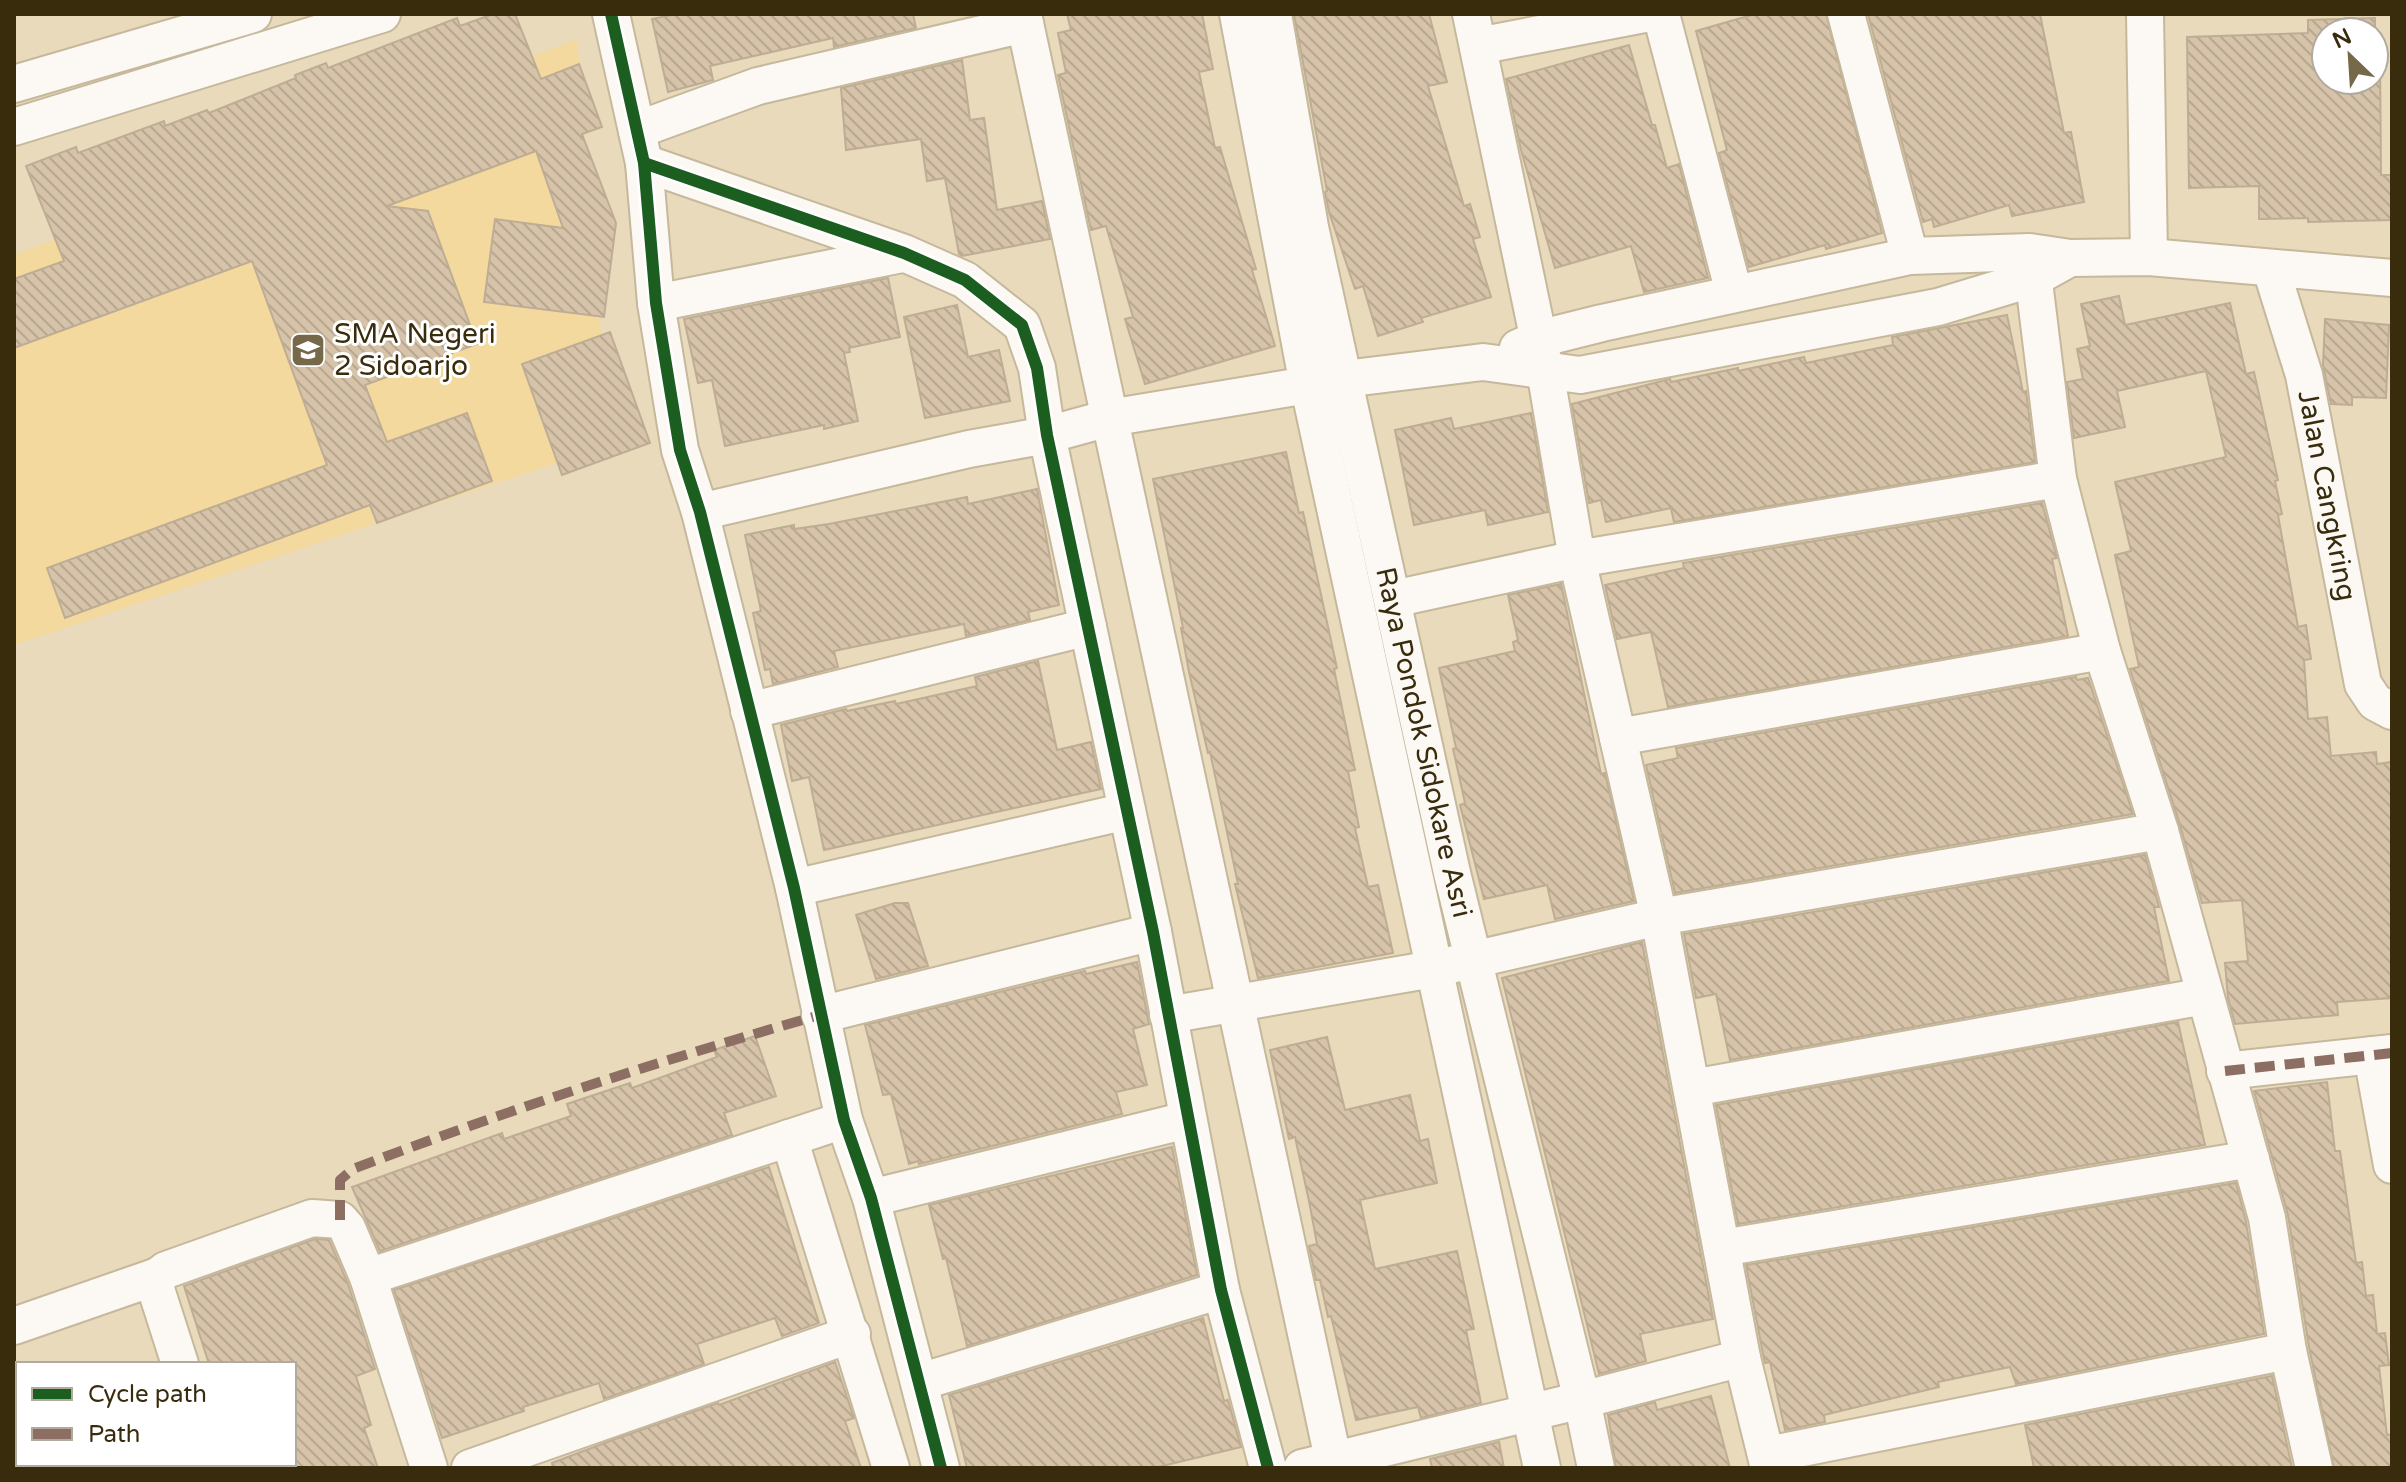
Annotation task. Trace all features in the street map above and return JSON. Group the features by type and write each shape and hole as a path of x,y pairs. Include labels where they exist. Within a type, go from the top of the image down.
{"street":[{"path":"14,84 253,14"},
{"path":"14,127 294,27 382,14"},
{"name":"Raya Pondok Sidokare Asri","path":"1238,14 1319,376 1393,599 1473,959 1596,1468"},
{"name":"Raya Pondok Sidokare Asri","path":"1273,14 1310,227 1319,376"},
{"path":"1644,14 1475,30 1541,355 1577,559 1659,917 1742,1358 1768,1462 2288,1351"},
{"path":"1661,14 1734,293"},
{"path":"1846,14 1910,256"},
{"path":"2145,14 2149,257"},
{"path":"615,15 641,146 656,303 680,450 700,512 794,888 844,1120 871,1198 941,1468"},
{"path":"641,146 758,86 1024,19 1236,1004 1323,1465 1742,1358"},
{"path":"641,146 965,280 1022,325 1037,368 1047,435 1153,932 1221,1290 1268,1468"},
{"path":"656,303 904,253"},
{"path":"700,512 969,449 1047,435 1109,418 1319,376 1541,355 1734,293 1910,256 2032,265"},
{"path":"1541,355 1580,375 1938,307 2032,265 2070,258 2149,257 2392,278"},
{"path":"2032,265 2058,479 2102,651 2160,831 2267,1218 2288,1351 2314,1468"},
{"name":"Jalan Cangkring","path":"2271,269 2304,375 2363,684 2375,702 2392,711"},
{"path":"1319,376 1433,969 1542,1468"},
{"path":"1393,599 1577,559 2058,479"},
{"path":"749,711 1088,627"},
{"path":"1618,737 2102,651"},
{"path":"794,888 1127,811"},
{"path":"1168,1015 1433,969 1659,917 2160,831"},
{"path":"820,1015 1153,932"},
{"path":"1692,1088 2205,996"},
{"path":"2225,1071 2382,1054 2392,1165"},
{"path":"368,1277 844,1120"},
{"path":"871,1198 1187,1120"},
{"path":"789,1138 891,1468"},
{"path":"1722,1248 2251,1159"},
{"path":"14,1326 320,1217 340,1220 347,1228 368,1277 429,1468"},
{"path":"158,1276 156,1289 179,1362"},
{"path":"920,1382 1221,1290"},
{"path":"470,1468 852,1334"}],"shaded area":[{"name":"SMA Negeri 2 Sidoarjo","path":"577,39 610,445 14,645 14,255"}],"building":[{"path":"493,14 515,14 541,79 579,64 602,127 582,134 616,223 604,317 484,302 495,219 563,228 536,151 387,206 428,211 477,344 365,385 387,442 467,413 492,481 377,523 370,505 65,618 47,568 327,465 252,261 14,348 14,279 64,261 26,166 76,147 78,153 164,121 165,126 207,110 209,113 326,63 328,68 457,18 460,26"},
{"path":"676,14 913,14 916,28 834,47 833,38 710,66 713,80 668,92 652,19"},
{"path":"1067,14 1202,14 1213,69 1199,72 1215,148 1220,147 1275,346 1145,384 1125,319 1133,317 1106,226 1091,230 1058,75 1066,73 1058,33 1071,30"},
{"path":"1294,14 1429,14 1447,82 1428,86 1464,206 1470,204 1480,237 1473,239 1491,297 1421,318 1423,322 1378,336 1363,286 1355,289 1329,212"},
{"path":"1755,14 1826,14 1882,233 1826,249 1825,245 1749,267 1719,153 1727,150 1696,31"},
{"path":"1868,14 2040,14 2064,133 2071,132 2084,202 2012,216 2009,205 1934,227 1932,219 1923,222"},
{"path":"2310,20 2310,96 2380,96 2381,175 2392,175 2392,220 2308,222 2308,218 2259,219 2259,186 2189,188 2187,37 2308,33"},
{"path":"1629,45 1667,168 1679,164 1708,278 1644,292 1631,246 1555,268 1521,150 1506,79"},
{"path":"962,60 970,120 984,118 997,210 1042,201 1050,239 962,256 959,254 945,178 927,181 921,139 846,150 841,88"},
{"path":"888,278 900,337 849,348 850,352 844,353 858,421 725,446 712,380 698,383 684,319"},
{"path":"2119,296 2125,325 2230,303 2246,374 2254,372 2278,480 2275,481 2282,514 2278,515 2298,627 2306,625 2311,659 2304,660 2308,719 2327,717 2331,756 2376,752 2377,764 2392,762 2392,998 2337,1002 2338,1015 2235,1024 2228,998 2225,963 2248,961 2242,900 2202,903 2130,669 2139,667 2115,555 2131,551 2115,482 2226,457 2206,371 2117,391 2125,427 2074,438 2067,382 2083,379 2077,349 2090,346 2081,304"},
{"path":"957,305 968,357 999,350 1010,401 925,418 904,317"},
{"path":"2007,315 2023,392 2026,391 2035,462 1674,522 1671,508 1606,522 1601,500 1589,503 1572,404 1670,379 1671,382 1738,368 1738,371 1804,357 1806,363 1893,345 1892,337"},
{"path":"2325,319 2389,325 2386,398 2352,397 2352,405 2331,404 2323,365"},
{"path":"610,332 650,443 562,475 522,364"},
{"path":"1531,413 1548,512 1488,525 1485,510 1414,525 1395,430 1451,418 1454,429"},
{"path":"1286,452 1299,513 1303,512 1337,668 1334,669 1355,770 1348,771 1359,827 1355,828 1368,887 1378,885 1393,953 1258,978 1235,884 1238,884 1210,752 1189,672 1153,479"},
{"path":"1037,489 1059,605 1028,612 1030,620 966,636 964,624 834,651 838,667 773,684 770,669 765,670 753,613 761,611 745,535 794,525 794,529 829,524 967,497 968,504"},
{"path":"2042,503 2057,558 2052,559 2068,636 1668,707 1651,632 1617,639 1605,585 1684,568 1683,563"},
{"path":"1561,584 1601,774 1605,773 1634,901 1555,919 1547,885 1484,899 1460,805 1465,803 1439,668 1515,651 1513,642 1518,640 1508,595"},
{"path":"1038,661 1057,750 1091,742 1101,789 824,850 809,777 792,781 781,725 846,709 895,701 896,704 977,686 975,677"},
{"path":"2076,677 2077,680 2088,678 2133,814 1675,893 1646,765 1678,758 1676,748"},
{"path":"2145,855 2159,907 2154,907 2169,981 1730,1060 1716,994 1696,998 1684,934"},
{"path":"895,903 908,903 928,966 876,979 856,915"},
{"path":"1642,942 1713,1319 1640,1334 1646,1361 1599,1374 1502,978"},
{"path":"1137,962 1149,1024 1133,1029 1147,1085 1116,1092 1122,1114 909,1164 891,1094 883,1095 865,1025 1085,971 1086,974"},
{"path":"2178,1022 2205,1145 1738,1224 1716,1105"},
{"path":"755,1036 776,1096 724,1113 732,1135 380,1251 352,1187 502,1133 504,1139 571,1116 567,1104 630,1083 632,1088 717,1057 714,1050"},
{"path":"1327,1037 1345,1110 1410,1095 1420,1141 1428,1139 1437,1183 1360,1200 1375,1269 1457,1251 1474,1329 1466,1330 1481,1403 1421,1418 1418,1407 1356,1420 1331,1316 1328,1317 1320,1280 1316,1280 1309,1246 1317,1244 1309,1201 1295,1137 1289,1139 1270,1050"},
{"path":"2327,1082 2335,1151 2340,1151 2356,1263 2362,1262 2366,1296 2373,1295 2377,1334 2385,1333 2389,1365 2379,1366 2387,1435 2392,1434 2392,1468 2334,1468 2309,1347 2288,1215 2254,1091"},
{"path":"1172,1147 1197,1275 967,1346 946,1258 943,1259 929,1205"},
{"path":"769,1167 819,1323 782,1336 775,1318 697,1344 704,1364 604,1399 599,1383 523,1407 524,1411 442,1438 394,1290"},
{"path":"2236,1183 2246,1222 2264,1334 2016,1384 2010,1367 1938,1382 1939,1387 1824,1415 1825,1422 1785,1430 1770,1362 1765,1363 1746,1265"},
{"path":"315,1239 329,1240 348,1284 375,1369 356,1376 371,1425 364,1428 378,1468 294,1468 296,1362 208,1362 184,1286"},
{"path":"1203,1318 1224,1401 1228,1400 1241,1447 1154,1468 967,1468 949,1395"},
{"path":"835,1362 854,1418 845,1421 861,1468 553,1468 552,1463 618,1438"},
{"path":"2272,1376 2292,1468 2034,1468 2025,1425"},
{"path":"1711,1396 1730,1468 1616,1468 1608,1415 1655,1402 1657,1410"},
{"path":"1499,1442 1504,1468 1432,1468 1430,1459"}],"marked path":[{"path":"340,1220 340,1180 353,1169 585,1087 820,1015"},
{"path":"2225,1071 2392,1053"}],"cycle path":[{"path":"611,14 644,163 656,303 680,450 700,512 794,888 844,1120 871,1198 941,1468"},
{"path":"644,163 904,253 965,280 1022,325 1037,368 1047,435 1153,932 1221,1290 1268,1468"}],"place":[{"name":"SMA Negeri 2 Sidoarjo","path":"308,350"}]}
